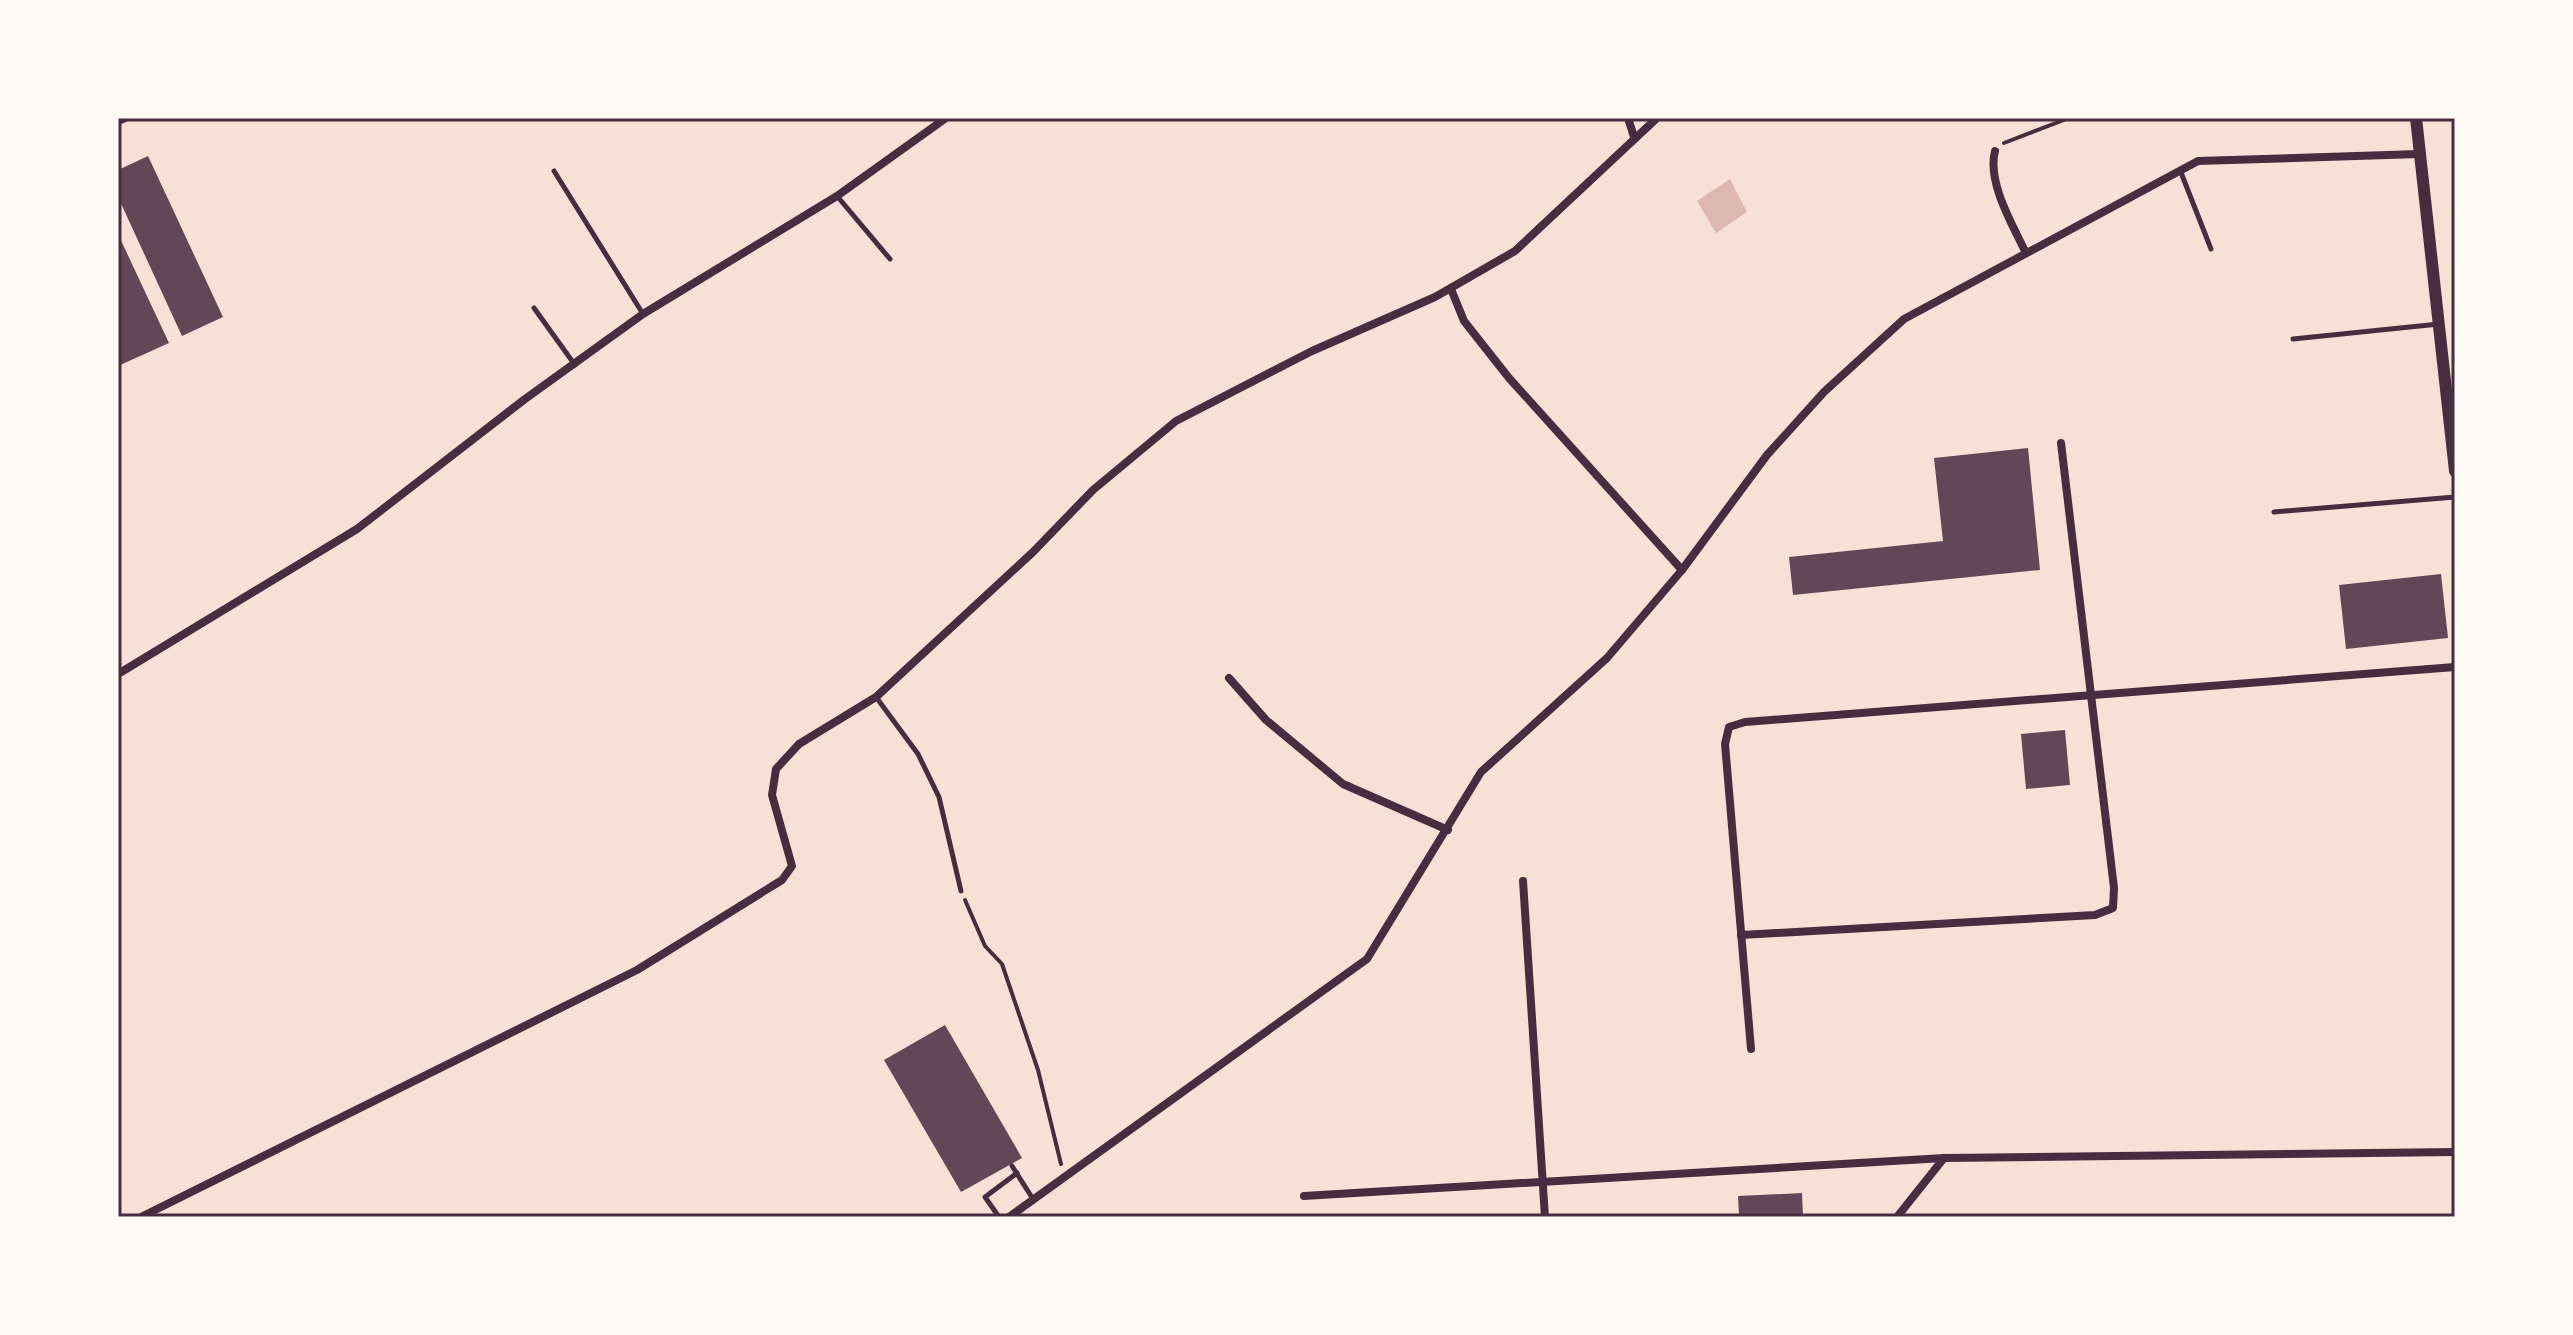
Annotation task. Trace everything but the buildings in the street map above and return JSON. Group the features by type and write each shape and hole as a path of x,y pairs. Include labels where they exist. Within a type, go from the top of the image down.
{"street":[{"path":"118,121 125,118"},
{"path":"118,674 357,529 525,399 576,366 643,314 837,196 946,118"},
{"path":"1628,118 1634,137"},
{"path":"141,1217 637,970 782,880 792,866 772,795 776,769 799,744 876,697 1033,552 1093,490 1176,421 1312,351 1451,289 1515,251 1657,118"},
{"path":"2416,118 2455,471"},
{"path":"1995,151 1992,162 2004,203 2025,251"},
{"path":"1009,1217 1367,959 1489,764 1607,658 1682,570 1767,455 1824,392 1904,319 2025,251 2198,161 2232,157 2419,154"},
{"path":"1451,289 1464,321 1509,378 1682,570"},
{"path":"1741,935 2095,915 2113,908 2114,888 2061,443"},
{"path":"1751,1049 1725,744 1729,727 1745,722 2089,693 2455,667"},
{"path":"1229,678 1266,720 1343,784 1448,830"},
{"path":"1523,881 1545,1217"},
{"path":"1304,1196 1944,1158 2455,1152"},
{"path":"1897,1217 1944,1158"}],"lane":[{"path":"2179,169 2211,249"},
{"path":"554,171 643,314"},
{"path":"837,196 890,259"},
{"path":"534,308 576,366"},
{"path":"2293,339 2440,324"},
{"path":"2274,512 2455,497"},
{"path":"876,697 918,754 939,797 961,891"},
{"path":"1012,1166 1034,1200"},
{"path":"999,1217 985,1197 1017,1173"}],"path":[{"path":"1995,151 2000,144 2069,118"},
{"path":"961,891 985,946 1002,964 1038,1070 1065,1178"}],"shaded area":[{"path":"1730,179 1747,212 1716,233 1697,201"}]}
